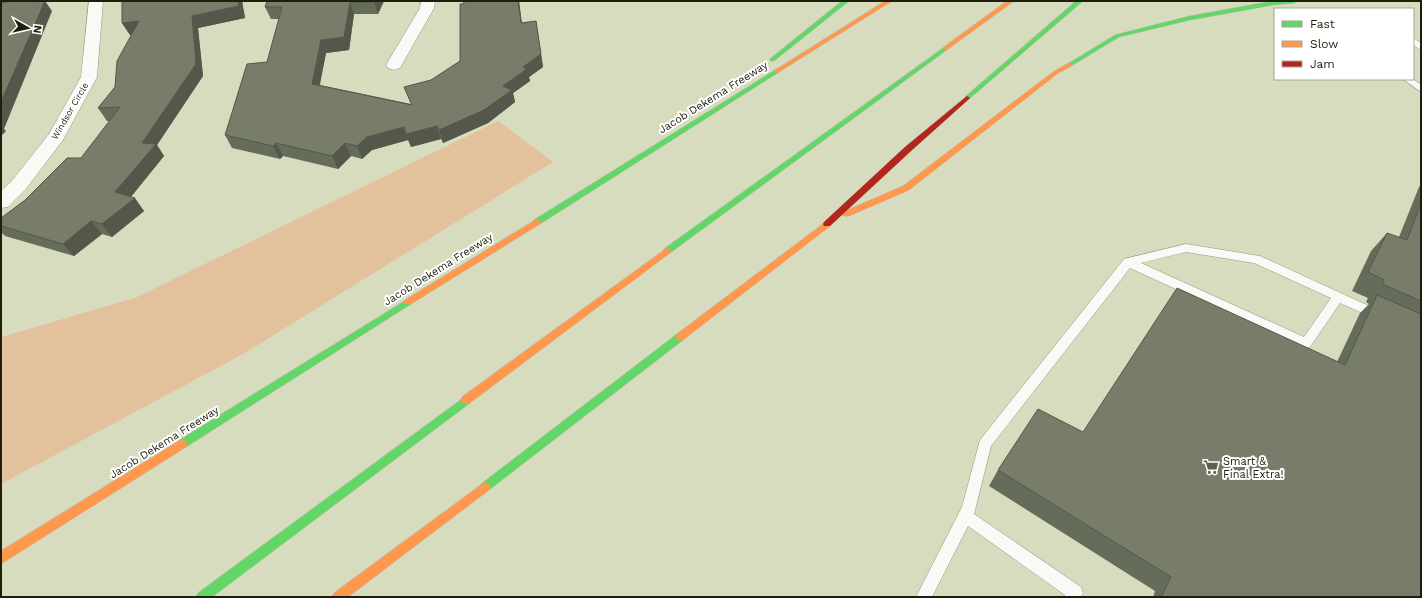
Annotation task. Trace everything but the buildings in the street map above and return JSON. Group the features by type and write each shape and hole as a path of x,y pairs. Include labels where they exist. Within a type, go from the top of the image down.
{"highway":[{"path":"767,63 846,1"},
{"name":"Jacob Dekema Freeway","path":"1,558 889,1"},
{"path":"202,597 617,286 1011,1"},
{"path":"338,597 517,463 832,220 908,149 1080,1"},
{"path":"832,220 906,188 1055,73 1117,36 1190,18 1273,3 1294,1"},
{"path":"681,131 748,78"}],"street":[{"name":"Windsor Circle","path":"1,202 18,186 57,136 89,77 96,1"},
{"path":"394,65 427,8 428,1"}],"lane":[{"path":"1408,80 1421,89"},
{"path":"924,597 969,508 985,444 1128,262 1186,248 1256,259 1386,319"},
{"path":"1128,262 1306,344 1338,297"},
{"path":"965,516 1075,593 1072,597"}],"shaded area":[{"path":"498,121 553,162 243,354 1,484 1,337 135,298"}],"traffic: fast":[{"path":"772,60 846,1"},
{"path":"967,98 1080,1"},
{"path":"1069,65 1117,36 1190,18 1273,3 1294,1"},
{"path":"667,251 946,48"},
{"path":"537,222 777,71"},
{"path":"182,444 408,302"},
{"path":"485,487 680,337"},
{"path":"202,597 466,400"}],"traffic: slow":[{"path":"777,71 889,1"},
{"path":"946,48 1011,1"},
{"path":"846,214 906,188 1055,73 1069,65"},
{"path":"408,302 537,222"},
{"path":"680,337 827,224"},
{"path":"466,400 667,251"},
{"path":"1,558 182,444"},
{"path":"338,597 485,487"}],"traffic: jam":[{"path":"827,224 908,149 967,98"}],"place":[{"name":"Smart & Final Extra!","path":"1211,467"}]}
